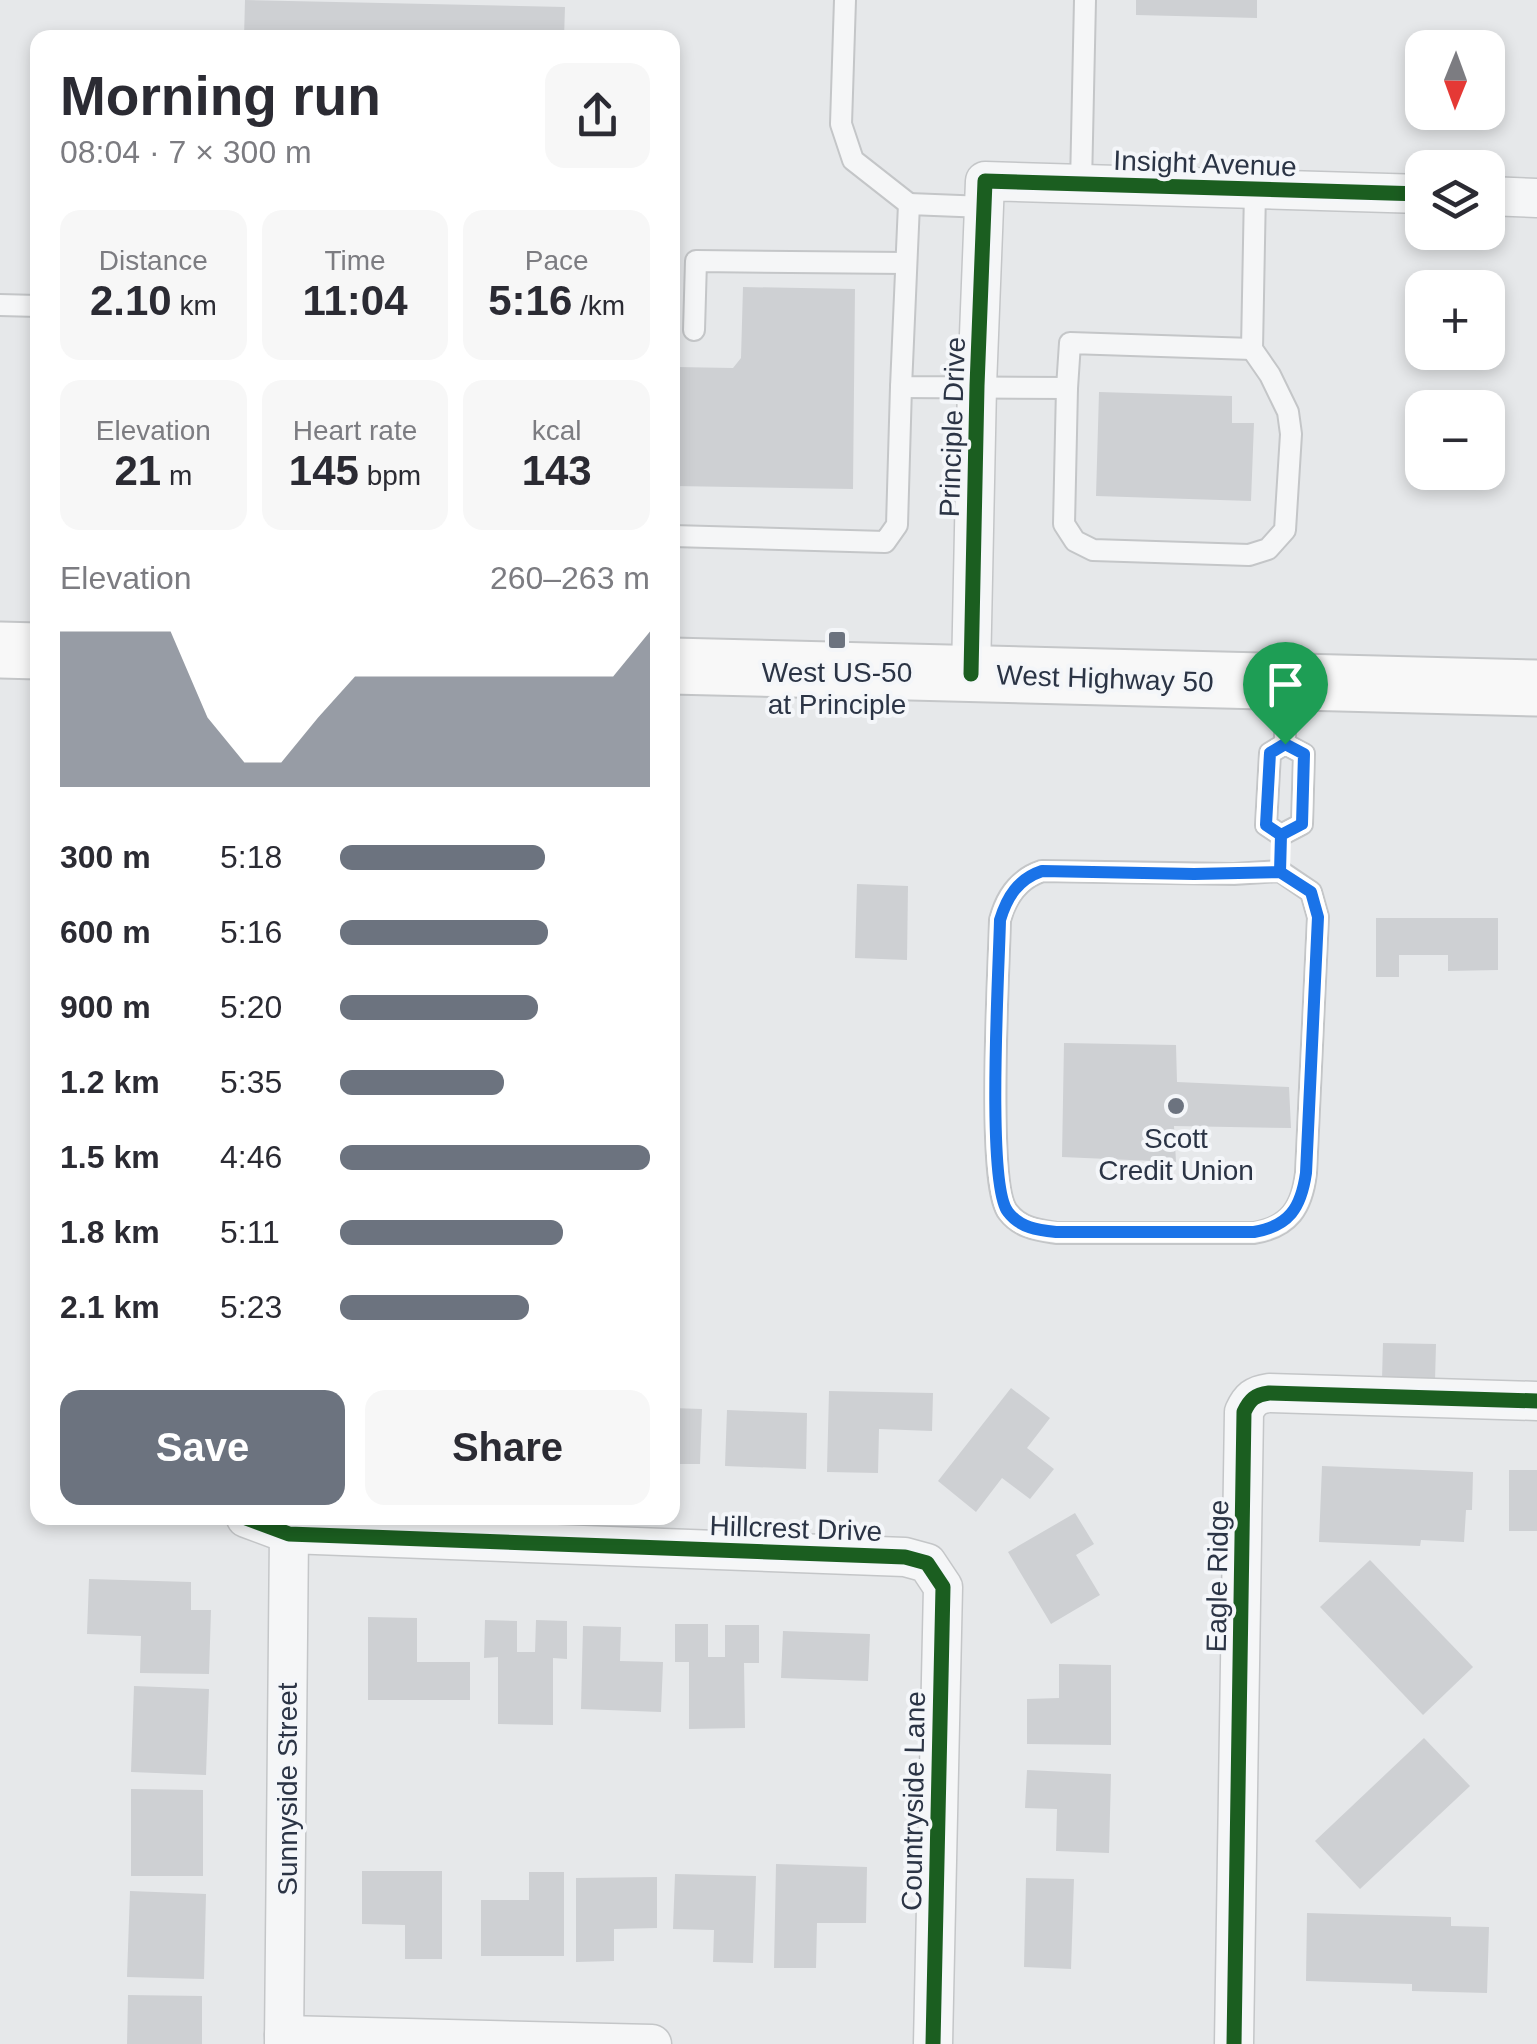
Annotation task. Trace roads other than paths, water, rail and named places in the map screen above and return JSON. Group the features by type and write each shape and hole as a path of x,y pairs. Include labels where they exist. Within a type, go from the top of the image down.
{"main road":[{"path":"0,650 30,651"},
{"name":"West Highway 50","path":"680,666 1537,688"}],"street":[{"name":"Insight Avenue","path":"985,194 1081,184 1405,194"},
{"name":"Principle Drive","path":"971,674 985,194"},
{"path":"1505,197 1537,198"},
{"name":"Eagle Ridge","path":"1234,2044 1244,1412 1250,1400 1269,1393 1537,1401"},
{"name":"Hillcrest Drive","path":"265,1525 289,1534 904,1557 927,1564"},
{"name":"Sunnyside Street","path":"284,2040 289,1534"},
{"name":"Countryside Lane","path":"927,1564 943,1587 933,2044"},
{"path":"284,2040 652,2044"}],"lane":[{"path":"845,0 841,124 854,160 908,204 985,194"},
{"path":"1081,184 1085,0"},
{"path":"1252,349 1070,343 1064,524 1075,541 1093,550 1249,555 1268,549 1285,530 1291,434 1288,412 1252,349 1256,190"},
{"path":"680,536 886,542 897,524 908,204"},
{"path":"694,330 696,261 906,263"},
{"path":"0,305 30,306"},
{"path":"901,387 1067,388"},
{"path":"1284,683 1285,744"},
{"path":"1281,835 1266,825 1270,753 1285,744"},
{"path":"1281,835 1302,824 1304,754 1285,744"},
{"path":"1280,872 1281,835"},
{"path":"1042,871 1280,872 1311,892 1318,917 1306,1173 1294,1214 1272,1229 1254,1232 1056,1232 1020,1223 1000,1198 996,1146 1000,920 1011,893 1030,875 1042,871"}],"place":[{"name":"West US-50 at Principle","path":"837,640"},
{"name":"Scott Credit Union","path":"1176,1106"}]}
